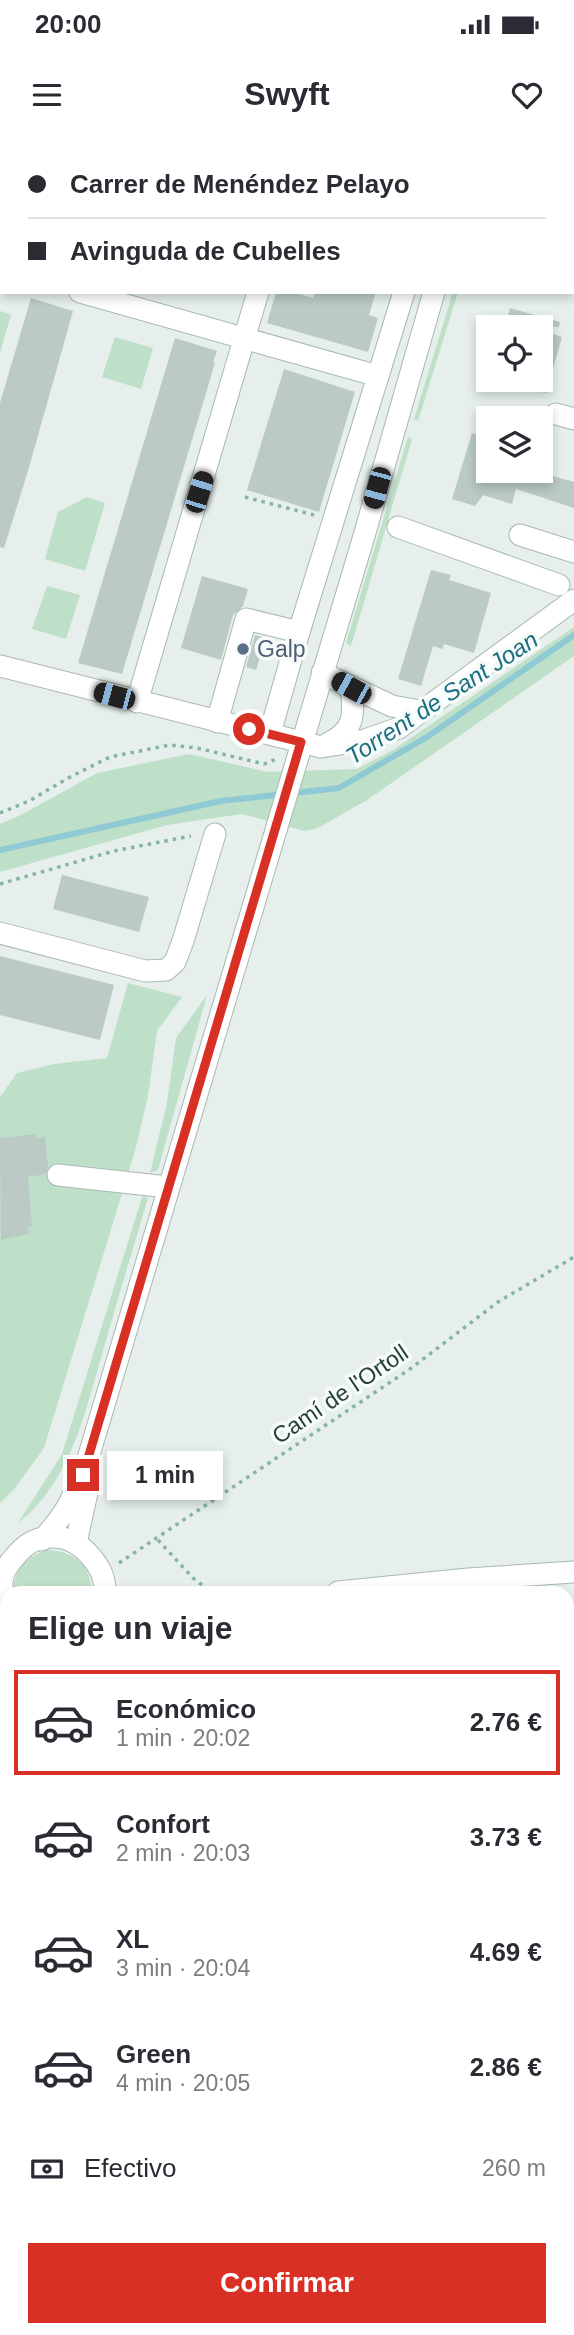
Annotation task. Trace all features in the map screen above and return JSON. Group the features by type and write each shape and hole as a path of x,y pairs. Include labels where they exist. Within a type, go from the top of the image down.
{"street":[{"path":"87,294 378,376"},
{"path":"137,702 257,294"},
{"path":"270,733 403,294"},
{"path":"393,328 432,298"},
{"path":"42,1540 72,1499 76,1484 83,1475 278,823 306,750 322,673 432,298"},
{"path":"0,667 216,722 270,733 306,750 365,740 399,728 567,593 398,527"},
{"path":"520,535 574,552"},
{"path":"216,722 246,619 299,632"},
{"path":"322,673 392,706 421,711"},
{"path":"306,750 341,737 348,729 354,711 351,688"},
{"path":"0,933 145,971 166,971 175,962 183,941 215,834"},
{"path":"58,1175 168,1187"},
{"path":"76,1543 88,1489 83,1475"},
{"path":"3,1586 4,1563 27,1544 56,1537 76,1543 102,1571 104,1586"},
{"path":"398,1586 574,1572"}],"path":[{"path":"245,496 322,518"},
{"path":"0,813 29,801 70,776 110,757 170,745 197,748 264,764 273,758 306,750"},
{"path":"0,884 114,852 178,838 215,834"},
{"name":"Camí de l'Ortoll","path":"125,1561 410,1368 498,1302 574,1257"},
{"path":"157,1540 203,1586"}],"green space":[{"path":"452,294 457,294 418,421 414,419"},
{"path":"0,311 11,315 0,353"},
{"path":"115,337 153,348 141,389 102,377"},
{"path":"373,426 297,679 293,677"},
{"path":"408,437 412,439 351,646 346,643"},
{"path":"87,497 105,503 85,571 45,559 58,512"},
{"path":"47,586 80,595 66,639 32,629"},
{"path":"574,627 574,656 367,800 316,829 304,831 242,814 167,825 0,872 0,824 97,773 189,754 268,772 357,769 393,750"},
{"path":"128,983 182,997 157,1031 148,1096 135,1151 44,1448 15,1488 0,1503 0,1097 17,1073 54,1064 107,1058"},
{"path":"207,995 158,1170 150,1173 167,1103 176,1038"},
{"path":"143,1194 148,1198 76,1438 52,1485 37,1506 18,1523 62,1454"},
{"path":"48,1550 73,1557 84,1567 90,1586 14,1586 22,1565"}],"building":[{"path":"275,294 300,294 313,298 314,294 375,294 369,315 378,318 368,352 267,323"},
{"path":"31,298 73,311 4,548 0,547 0,403"},
{"path":"510,308 535,315 508,315"},
{"path":"553,320 560,322 559,327 553,327"},
{"path":"553,334 562,337 553,368"},
{"path":"175,338 217,351 122,674 78,663"},
{"path":"284,369 355,392 319,512 247,490"},
{"path":"472,433 476,434 476,483 553,483 553,476 574,482 574,508 516,489 512,504 483,495 475,506 452,499"},
{"path":"431,570 451,575 449,580 491,593 474,653 444,644 442,649 433,646 421,686 398,679"},
{"path":"202,576 248,589 243,606 233,615 221,660 181,648"},
{"path":"255,635 266,638 256,670 246,667"},
{"path":"62,875 149,897 139,932 53,909"},
{"path":"0,956 114,985 100,1040 0,1015"},
{"path":"36,1134 37,1139 45,1136 48,1167 45,1174 28,1177 32,1227 28,1227 29,1234 1,1240 0,1138"}],"waterway":[{"name":"Torrent de Sant Joan","path":"0,850 221,801 339,788 427,737 574,635"}],"place":[{"name":"Galp","path":"243,649"}],"route":[{"path":"83,1475 301,742 249,729"}]}
